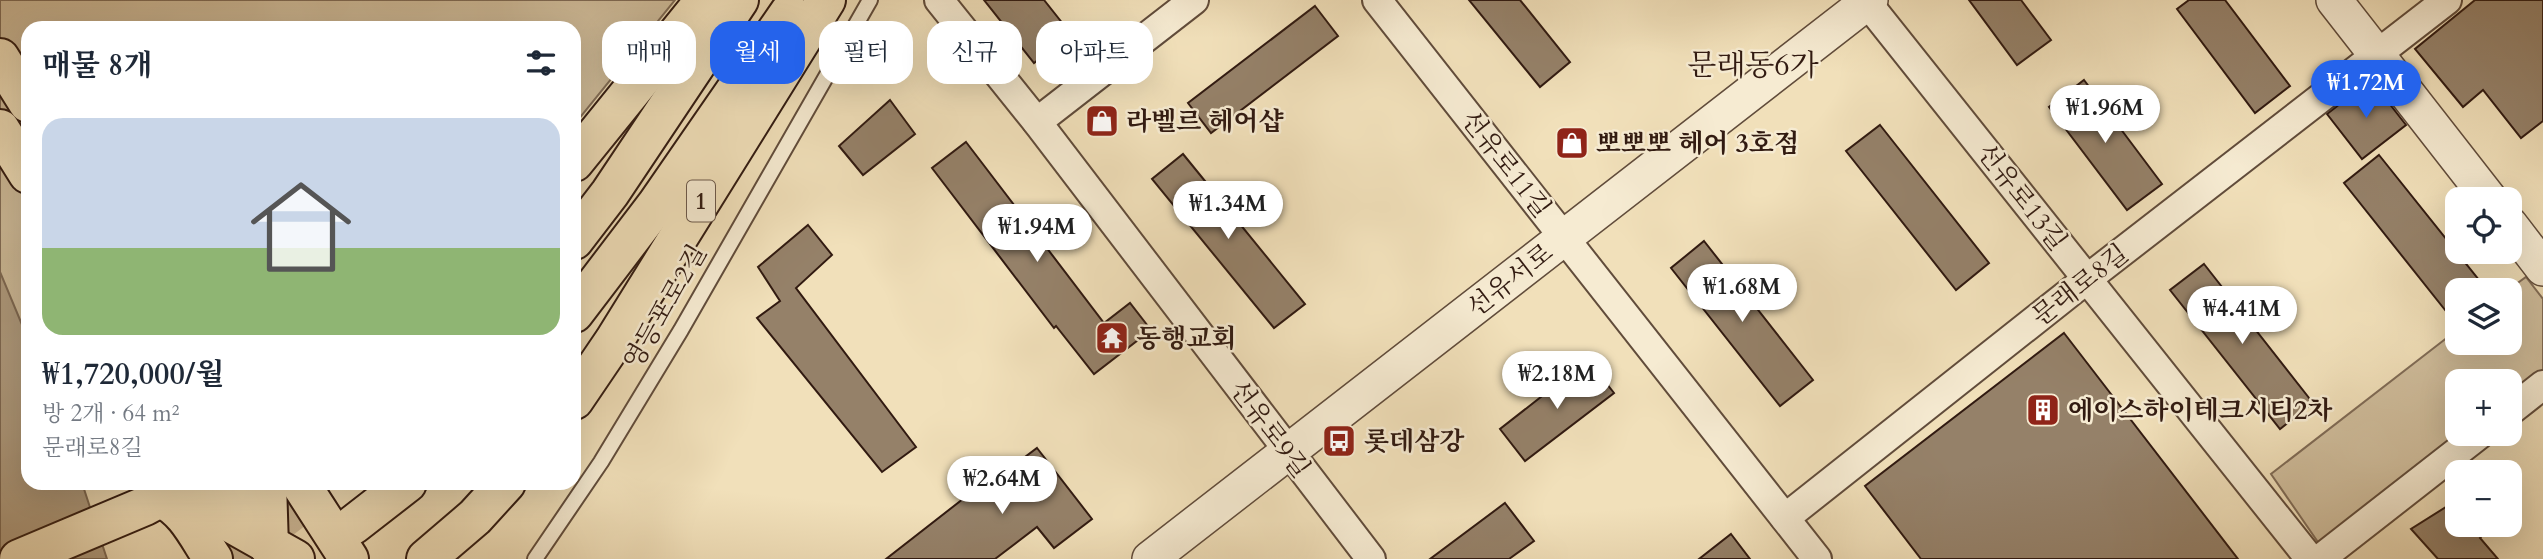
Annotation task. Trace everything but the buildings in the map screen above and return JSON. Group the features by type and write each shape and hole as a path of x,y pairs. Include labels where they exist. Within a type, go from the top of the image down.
{"main road":[{"path":"581,153 705,0"},
{"path":"581,231 610,193 739,0"},
{"name":"1","path":"581,304 657,204 798,0"},
{"name":"1","path":"581,390 826,0"},
{"path":"0,58 21,92"},
{"path":"0,129 21,163"},
{"path":"231,490 278,556"},
{"path":"250,490 278,556"},
{"path":"268,490 278,556"},
{"path":"321,490 351,542 400,490"},
{"path":"426,559 475,517 500,490"},
{"path":"19,559 154,495 197,504 232,522 278,556"},
{"path":"154,495 170,502 186,517 213,559"}],"street":[{"name":"선유로9길","path":"939,0 1037,122 1371,559"},
{"path":"1037,122 1194,0"},
{"name":"선유로11길","path":"1377,0 1818,559"},
{"path":"2334,0 2480,187"},
{"name":"문래로8길","path":"1785,518 2087,279 2447,0"},
{"name":"선유서로","path":"1150,559 1867,1"},
{"name":"선유로13길","path":"1867,1 2310,559"},
{"path":"2522,241 2543,268"},
{"path":"2522,402 2543,385"},
{"path":"2320,559 2465,446"}],"lane":[{"name":"영등포로2길","path":"535,559 601,462 681,330 870,0"}],"shaded area":[{"path":"0,0 675,0 658,21 602,21 602,84 607,84 581,116 581,21 21,21 21,485 0,497"},
{"path":"0,272 21,322 21,490 84,490 107,559 0,559"},
{"path":"2526,277 2543,299 2543,372 2522,389 2522,369 2445,369 2445,446 2448,446 2320,545 2271,474 2445,339 2445,355 2522,355 2522,280"}],"tunnel":[{"path":"222,559 284,518 320,490"}],"place":[{"name":"라벨르 헤어샵","path":"1102,121"},
{"name":"뽀뽀뽀 헤어 3호점","path":"1572,143"},
{"name":"동행교회","path":"1112,338"},
{"name":"에이스하이테크시티2차","path":"2043,410"},
{"name":"롯데삼강","path":"1339,441"}],"district":[{"name":"문래동6가","path":"1753,65"}]}
